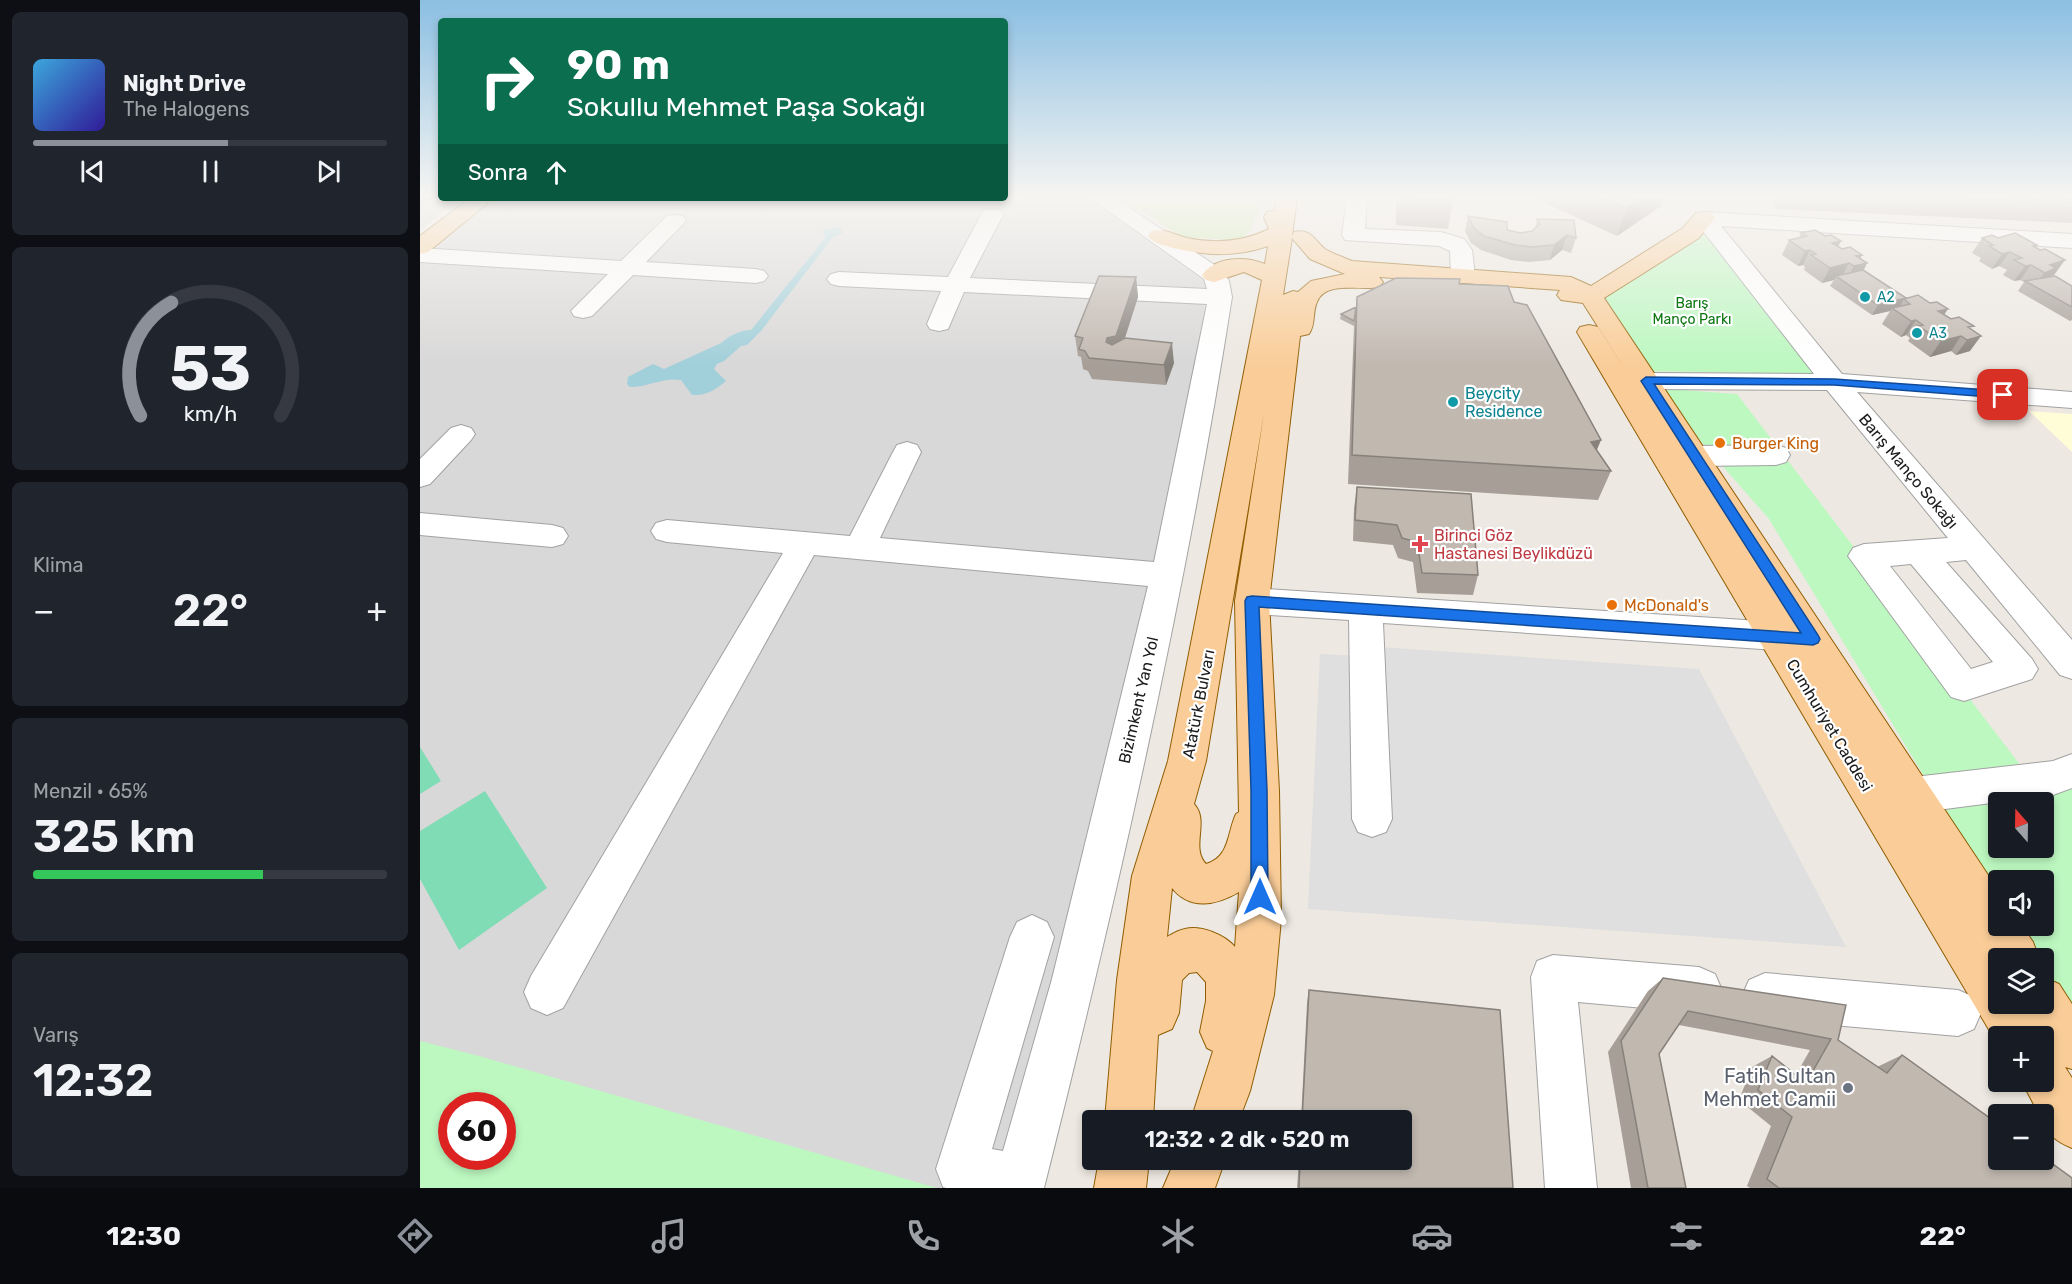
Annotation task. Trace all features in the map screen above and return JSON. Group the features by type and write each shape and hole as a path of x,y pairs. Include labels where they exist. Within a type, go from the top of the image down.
{"main road":[{"name":"Atatürk Bulvarı","path":"1131,1110 1139,980 1153,876 1188,761 1273,286 1286,253"},
{"path":"1219,1110 1226,1091 1251,995 1260,919 1259,790 1252,601 1281,375 1293,253"},
{"path":"1318,253 1347,268 1580,286"},
{"path":"1281,375 1296,348 1306,297 1315,289 1328,284 1365,281 1580,286 1648,253"},
{"path":"1217,286 1234,265 1245,264 1262,272 1273,286"},
{"name":"Cumhuriyet Caddesi","path":"1580,286 1632,381 1794,638 1914,795 2011,948"},
{"name":"Cumhuriyet Caddesi","path":"1632,381 1695,456 1794,638 1985,1006 2008,1026"},
{"path":"1188,761 1189,782 1179,835 1179,853 1190,880 1203,885 1218,882 1230,876 1241,862 1247,852 1251,807 1259,790"},
{"path":"1133,1110 1150,1048 1160,976 1167,963 1175,955 1200,950 1213,955 1223,965 1228,981 1229,1002 1202,1110"},
{"path":"2052,1014 2072,1046"},
{"path":"2053,1092 2072,1123"},
{"path":"1120,1188 1123,1170"}],"street":[{"path":"583,311 641,253"},
{"path":"939,324 971,253"},
{"path":"1179,253 1217,286"},
{"path":"1378,253 1438,259 1452,275"},
{"path":"1450,253 1452,275"},
{"name":"Barış Manço Sokağı","path":"1735,253 1834,382 2072,665"},
{"path":"420,255 756,276"},
{"path":"839,279 955,285 1217,286"},
{"name":"Bizimkent Yan Yol","path":"1019,1184 1074,980 1167,574 1204,390 1217,286"},
{"path":"1632,381 1834,382 2072,400"},
{"path":"420,477 461,434"},
{"path":"859,548 907,452"},
{"path":"1695,456 1776,455"},
{"path":"420,524 552,536"},
{"path":"667,531 1167,574"},
{"path":"547,992 805,543"},
{"path":"1919,552 2020,669 1964,686 1864,556 1919,552 1974,548"},
{"path":"1252,601 1794,638"},
{"path":"1366,609 1372,819"},
{"path":"1914,795 2053,778 2072,771"},
{"path":"1019,1184 961,1169 1032,937"},
{"path":"1571,1188 1553,977 1985,1006"}],"shaded area":[{"path":"420,253 1165,253 1207,283 1199,368 1129,697 1004,1188 420,1188"},
{"path":"2029,411 2072,414 2072,452"},
{"path":"1379,647 1699,669 1846,947 1308,909 1320,654 1379,657"}],"green space":[{"name":"Barış Manço Parkı","path":"1669,253 1725,253 1822,374 1638,371 1596,297"},
{"path":"1654,388 1737,394 2024,770 1927,781 1769,519"},
{"path":"420,747 441,781 420,794"},
{"path":"2072,787 2072,1024 2054,996 2054,948 2023,948 2015,936 2054,936 2054,870 1988,870 1988,893 1932,806 1988,798 1988,858 2054,858 2054,792 2035,792"},
{"path":"485,791 547,888 459,950 420,879 420,831"},
{"path":"420,1041 479,1056 937,1188 420,1188"}],"water":[{"path":"813,253 820,253 761,331 747,345 741,346 717,364 714,369 726,381 722,384 710,392 692,395 681,380 674,379 637,387 630,387 627,384 628,377 653,364 664,369 721,343 735,334 751,330"}],"building":[{"path":"1860,253 1862,255 1856,256 1867,263 1854,266 1849,263 1830,268 1811,255"},
{"path":"2013,253 2053,253 2065,260 2050,265 2056,268 2045,273 2031,265 2025,266 2014,260 2022,258"},
{"path":"1863,270 1906,298 1878,305 1836,276"},
{"path":"1099,276 1136,277 1116,336 1107,338 1106,342 1112,345 1125,338 1172,343 1164,365 1089,358 1085,351 1079,349 1083,338 1075,336"},
{"path":"2055,276 2072,286 2072,307 2025,281"},
{"name":"Beycity Residence","path":"1396,278 1460,279 1459,284 1508,286 1514,302 1527,305 1601,440 1591,442 1611,471 1352,455 1357,297"},
{"path":"1918,295 1930,303 1937,302 1948,309 1938,311 1951,319 1959,317 1974,326 1968,327 1981,336 1967,340 1961,336 1941,341 1918,326 1923,325 1916,320 1911,321 1892,308 1910,304 1904,299"},
{"path":"1356,307 1354,321 1341,314"},
{"path":"1357,487 1471,494 1478,575 1422,573 1417,542 1402,538 1397,525 1355,520"},
{"name":"Fatih Sultan Mehmet Camii","path":"1663,978 1846,1005 1838,1040 1887,1073 1902,1055 1988,1117 1988,1170 2054,1170 2054,1165 2072,1178 2072,1188 1779,1188 1767,1179 1792,1117 1758,1090 1772,1056 1806,1083 1831,1039 1688,1011 1659,1054 1686,1188 1648,1188 1621,1041"},
{"path":"1309,990 1500,1010 1513,1188 1299,1188 1300,1170 1412,1170 1412,1110 1303,1110"}],"place":[{"name":"A2","path":"1865,297"},
{"name":"A3","path":"1917,333"},
{"name":"Beycity Residence","path":"1453,402"},
{"name":"Burger King","path":"1720,443"},
{"name":"Birinci Göz Hastanesi Beylikdüzü","path":"1420,544"},
{"name":"McDonald's","path":"1612,605"},
{"name":"Fatih Sultan Mehmet Camii","path":"1848,1088"}],"route":[{"path":"1260,897 1259,790 1252,601 1813,639 1646,381 1834,382 2003,395"}]}
